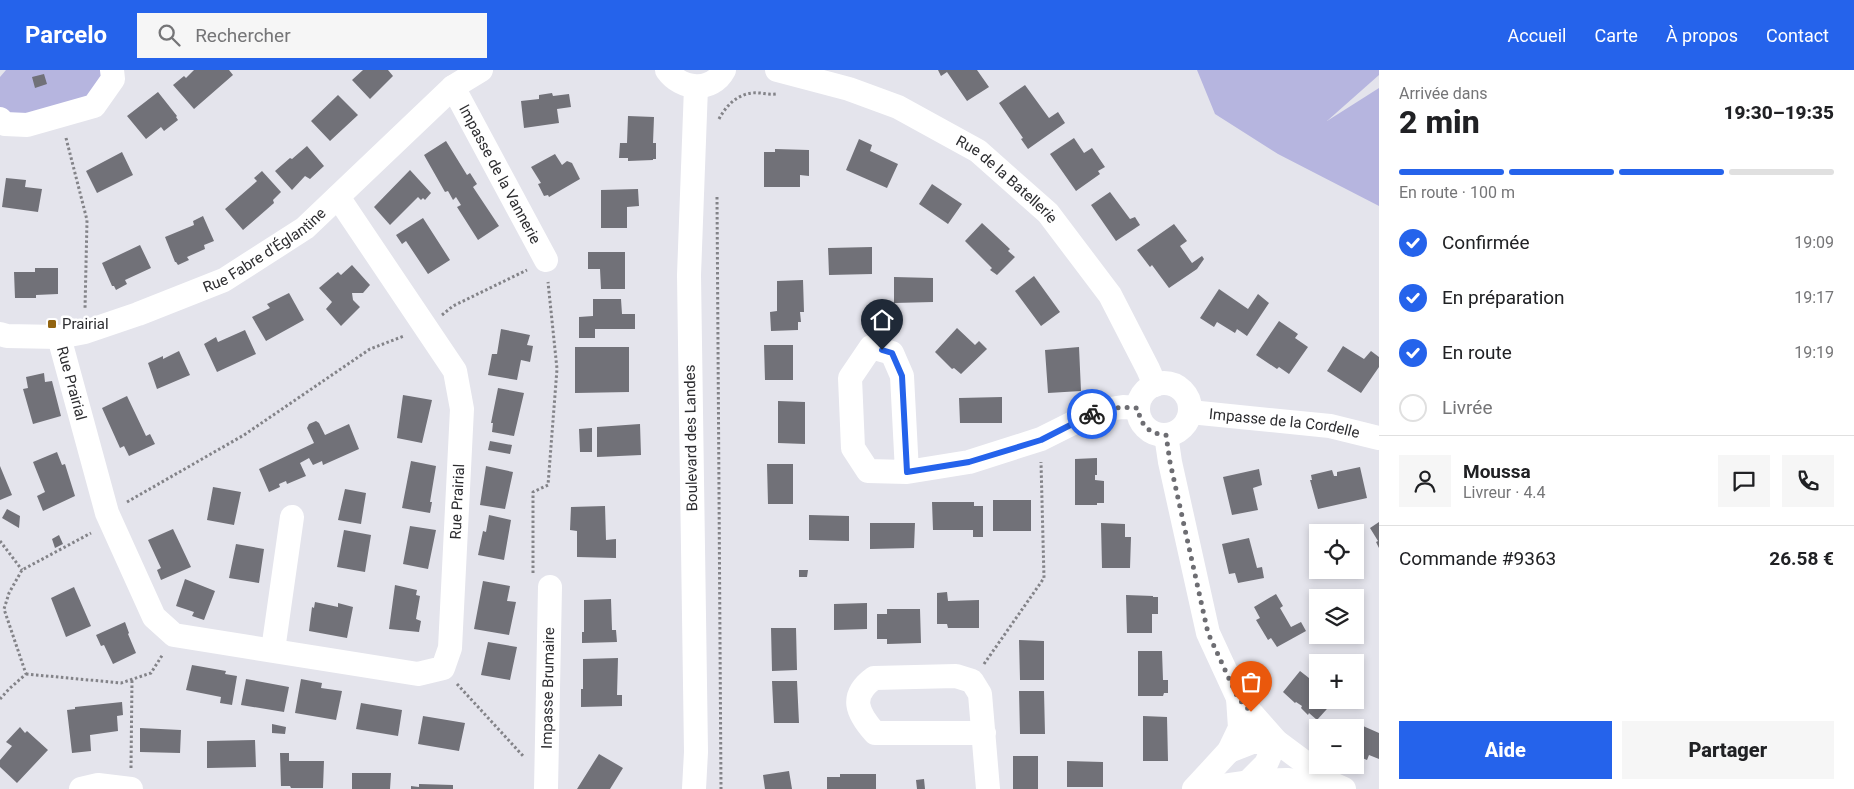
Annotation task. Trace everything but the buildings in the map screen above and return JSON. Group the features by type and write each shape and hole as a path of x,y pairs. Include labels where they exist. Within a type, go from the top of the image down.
{"street":[{"path":"0,119 6,124 28,125 94,106 113,79 112,70"},
{"name":"Rue Fabre d'Églantine","path":"0,334 59,337 85,332 138,314 224,280 305,228 453,87 481,70"},
{"path":"667,70 676,80 685,85 696,87 706,85 715,80 724,70"},
{"name":"Rue de la Batellerie","path":"785,72 849,89 898,107 978,151 1048,213 1110,295 1155,385"},
{"name":"Impasse de la Vannerie","path":"453,87 546,260"},
{"name":"Boulevard des Landes","path":"694,789 696,763 689,274 696,87"},
{"name":"Rue Prairial","path":"338,197 455,371 462,409 450,648 443,668"},
{"name":"Rue Prairial","path":"59,337 107,514 154,617 174,635"},
{"path":"907,472 902,376 892,353 872,347 850,378 853,448 868,471 907,472 969,462 1041,440 1097,411 1123,407 1138,408"},
{"path":"1155,385 1172,385 1186,395 1190,412 1188,421 1175,433 1166,435 1150,431 1143,425 1139,417 1138,408 1143,394 1155,385"},
{"name":"Impasse de la Cordelle","path":"1190,412 1330,426 1379,438"},
{"path":"1166,435 1170,462 1208,633 1238,698 1276,741 1339,787"},
{"path":"273,650 292,517"},
{"name":"Impasse Brumaire","path":"541,584 546,789"},
{"path":"174,635 418,674 443,668"},
{"path":"984,733 875,733 863,720 858,704 863,686 874,678 956,676 972,681 980,694 984,733 988,789"},
{"path":"1194,789 1229,751 1240,728 1238,698"},
{"path":"1229,751 1252,742 1276,741"},
{"path":"1247,783 1266,764 1276,741"},
{"path":"1202,789 1287,780 1339,787"},
{"path":"81,789 98,785 131,789"}],"path":[{"path":"716,124 726,106 736,99 751,93 774,94 784,92 785,72"},
{"path":"60,116 87,220 85,332"},
{"path":"716,193 721,789"},
{"path":"26,674 2,610 22,570 94,531 107,514 244,435 370,349 426,327 453,306 546,260 557,369 548,485 533,492 541,584"},
{"path":"972,681 1044,578 1041,440"},
{"path":"0,541 22,570"},
{"path":"0,699 26,674 121,683 151,673 174,635"},
{"path":"443,668 526,760"},
{"path":"131,789 132,679"}],"shaded area":[{"path":"6,70 104,70 93,101 22,117 0,109 0,77"},
{"path":"1197,70 1379,70 1379,75 1327,121 1379,88 1379,206 1278,154 1215,114"}],"way so far":[{"path":"1092,414 1097,411 1123,407 1138,408 1139,417 1143,425 1150,431 1166,435 1170,462 1208,633 1238,698 1251,712"}],"place":[{"name":"Prairial","path":"52,324"}],"route":[{"path":"882,350 892,353 902,376 907,472 969,462 1041,440 1092,414"}]}
